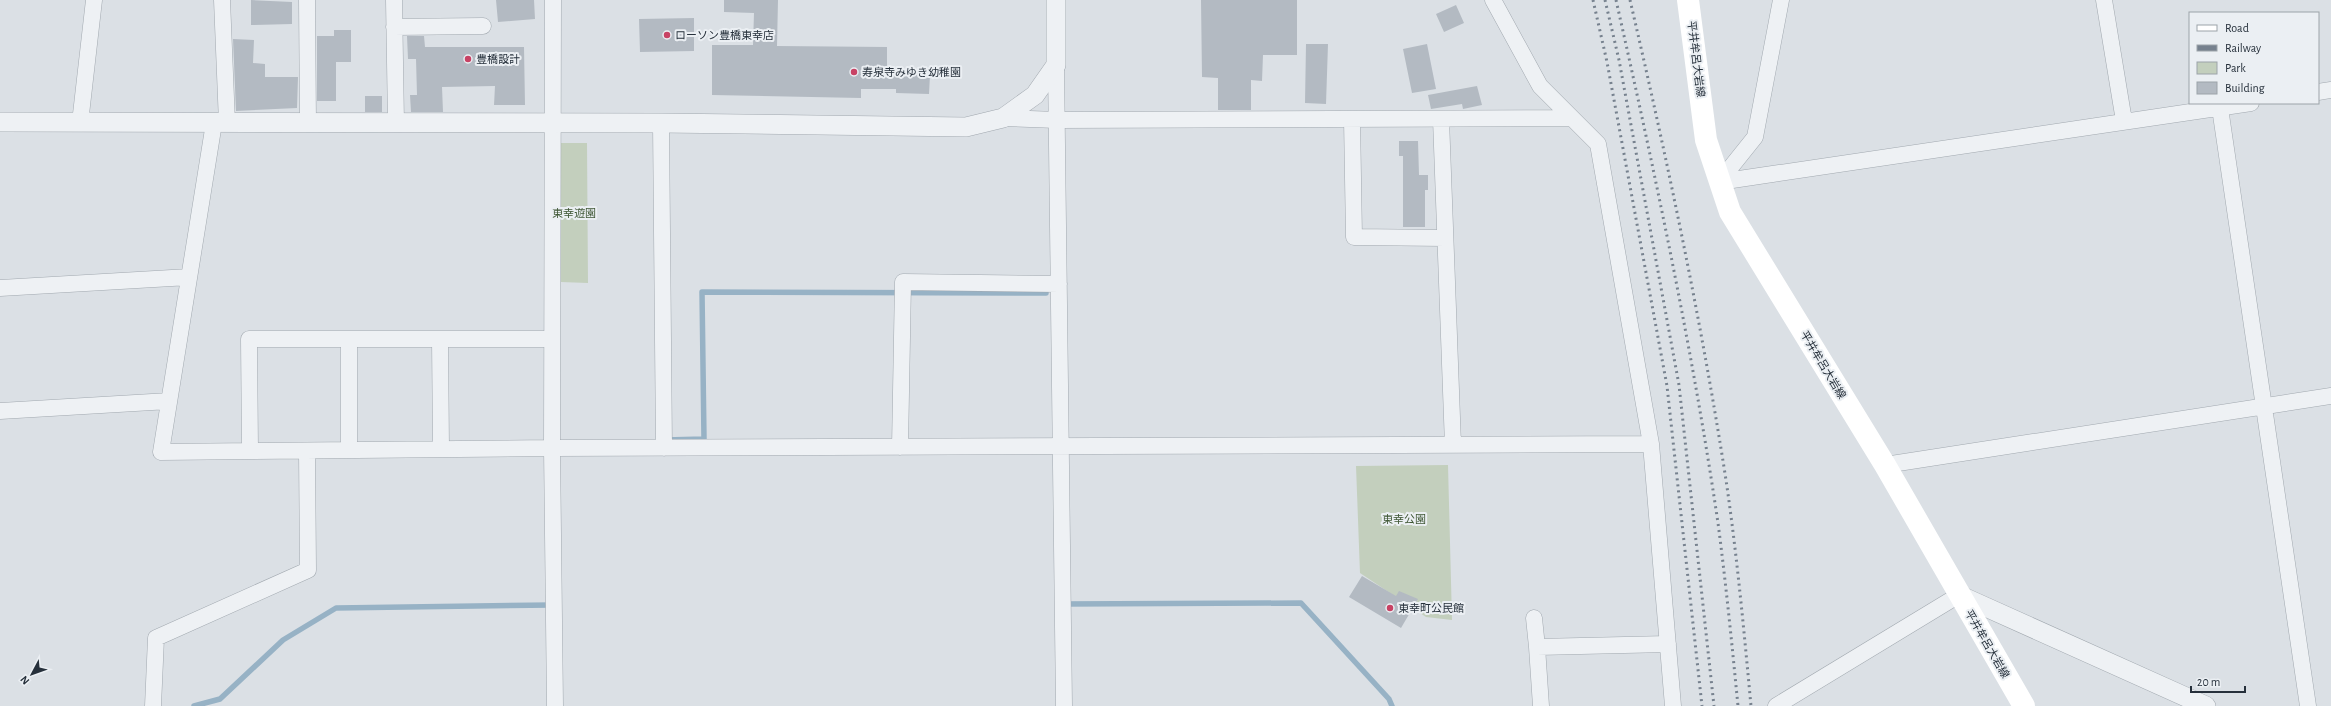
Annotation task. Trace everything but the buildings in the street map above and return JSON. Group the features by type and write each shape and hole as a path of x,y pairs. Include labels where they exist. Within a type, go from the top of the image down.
{"main road":[{"name":"平井牟呂大岩線","path":"1688,0 1706,140 1730,212 1885,465 2024,706"}],"street":[{"path":"80,122 94,0"},
{"path":"222,0 220,123 189,277 160,452 552,448 1651,444"},
{"path":"307,0 308,123"},
{"path":"394,0 396,123"},
{"path":"553,0 554,123 552,448 555,706"},
{"path":"1056,0 1064,706"},
{"path":"1493,0 1540,86 1598,144 1651,444 1673,706"},
{"path":"1719,182 1755,137 1781,0"},
{"path":"2104,0 2124,121"},
{"path":"394,27 484,26"},
{"path":"1003,118 1035,95 1056,65"},
{"path":"2319,92 2331,90"},
{"path":"1719,182 2244,104"},
{"path":"2220,108 2308,706"},
{"path":"0,122 661,123 966,127 1003,118 1057,120 1571,118"},
{"path":"1352,119 1354,237 1445,238"},
{"path":"1441,119 1453,445"},
{"path":"661,123 664,448"},
{"path":"0,288 189,277"},
{"path":"900,447 903,282 1059,284"},
{"path":"349,338 349,450"},
{"path":"250,451 249,339 552,339"},
{"path":"440,339 441,449"},
{"path":"1885,465 2331,396"},
{"path":"0,411 169,401"},
{"path":"153,706 156,638 308,570 308,450"},
{"path":"1776,706 1959,595 2206,706"},
{"path":"1534,618 1541,706"},
{"path":"1537,647 1668,644"}],"green space":[{"name":"東幸遊園","path":"560,143 587,143 588,283 561,282"},
{"name":"東幸公園","path":"1448,465 1452,620 1426,617 1360,573 1356,466"}],"waterway":[{"path":"665,440 704,439 702,292 1046,293"},
{"path":"1064,604 1301,603 1389,699 1392,706"},
{"path":"194,706 220,699 283,640 336,608 552,605"}],"railway":[{"path":"1593,0 1607,62 1667,386 1702,706"},
{"path":"1605,0 1619,60 1679,385 1714,706"},
{"path":"1616,0 1659,195 1697,391 1718,523 1738,706"},
{"path":"1630,0 1657,119 1706,359 1734,536 1751,706"}],"place":[{"name":"ローソン豊橋東幸店","path":"667,35"},
{"name":"豊橋設計","path":"468,59"},
{"name":"寿泉寺みゆき幼稚園","path":"854,72"},
{"name":"東幸町公民館","path":"1390,608"}]}
